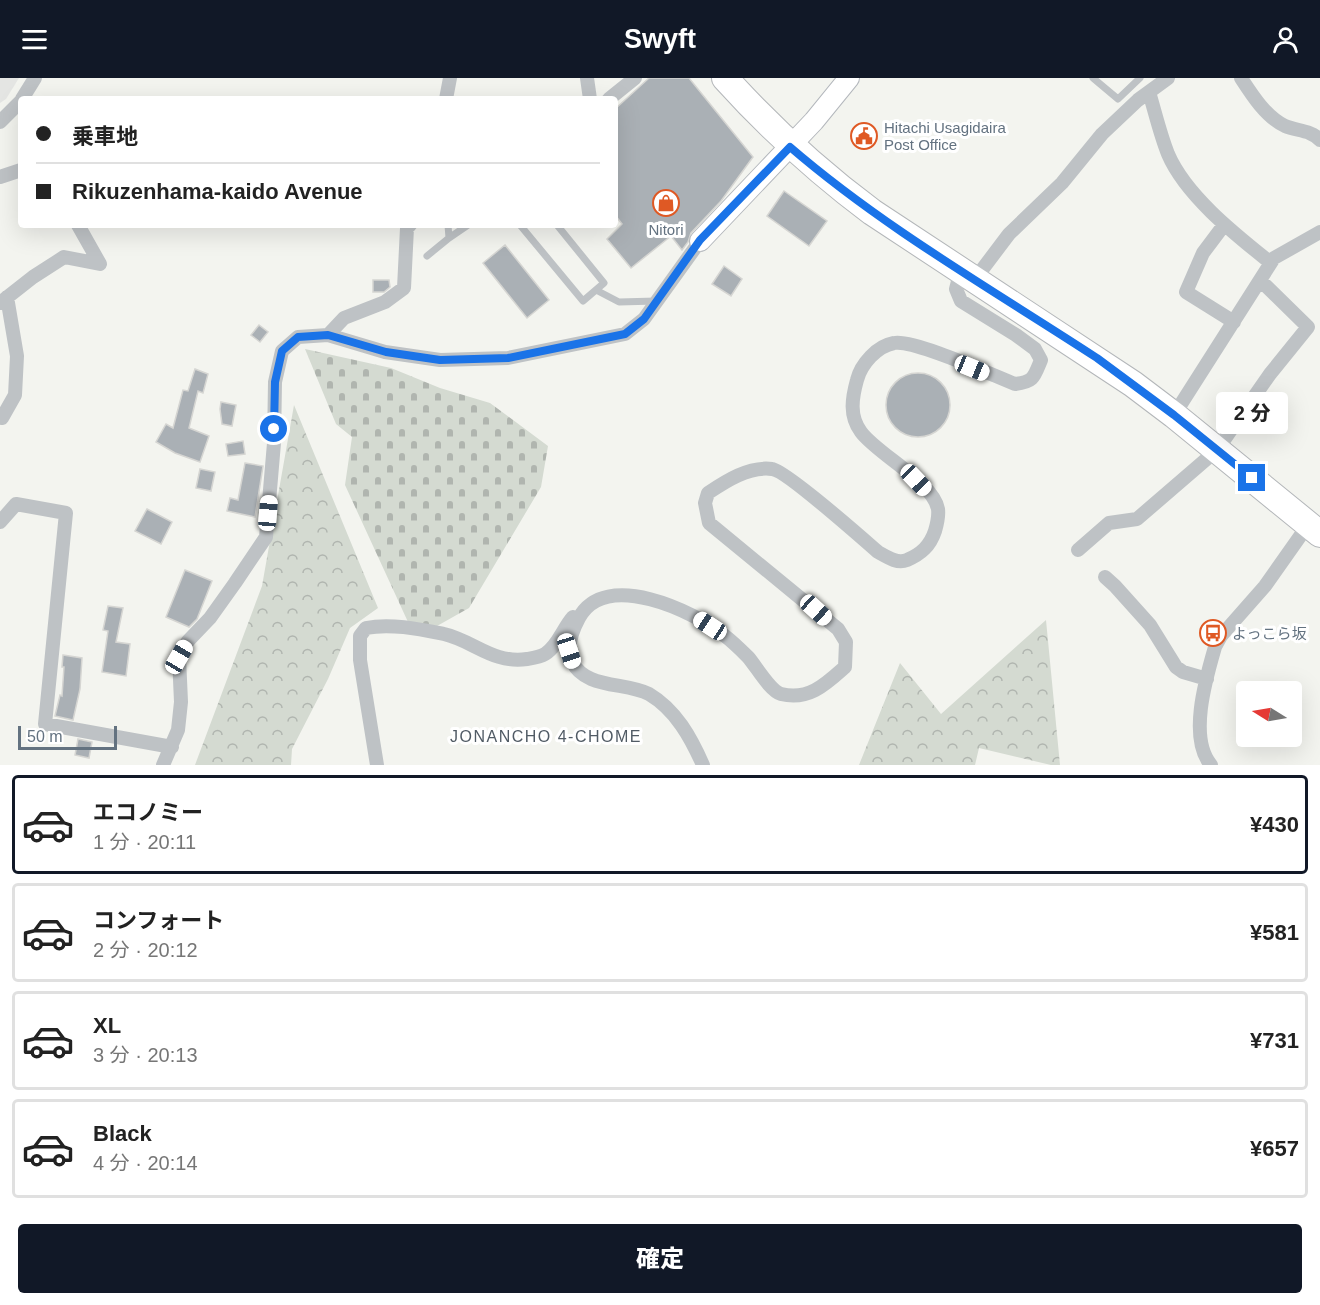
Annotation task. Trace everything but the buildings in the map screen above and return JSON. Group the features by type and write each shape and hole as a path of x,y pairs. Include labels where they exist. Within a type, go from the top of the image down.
{"highway":[{"path":"726,78 790,147 831,181 872,212 1097,358 1316,526"}],"street":[{"path":"24,96 35,78"},
{"path":"447,96 450,78"},
{"path":"587,78 590,96"},
{"path":"613,96 635,78"},
{"path":"163,765 177,730 181,702 179,657 188,641 210,618 266,537 274,443 275,382 282,351 298,337 328,335 386,352 440,360 508,358 625,334 644,319 700,240 814,121 849,78"},
{"path":"377,765 359,649 360,636 366,628 380,625 446,635 499,657 517,660 546,654 558,641 583,603 596,596 625,595 648,598 696,617 724,635 747,656 778,693 793,696 807,694 821,688 845,667 846,642 838,629 709,523 705,513 708,494 738,476 756,469 774,469 793,481 878,552 903,562 918,555 928,545 934,533 938,520 938,507 930,494 916,480 861,433 853,418 852,402 858,374 881,348 896,342 914,344 1015,384 1026,383 1034,377 1041,360 1035,349 961,301 956,289 1008,234 1062,183 1102,134 1168,78"},
{"path":"1241,78 1266,112 1284,126 1316,135 1320,140"},
{"path":"1149,92 1168,155 1183,179 1224,225 1271,263"},
{"path":"0,122 18,104"},
{"path":"0,177 18,171"},
{"path":"1224,225 1203,253 1186,292 1234,322"},
{"path":"2,418 15,395 17,356 4,300 33,277 64,257 100,264 80,228"},
{"path":"328,335 344,318 385,302 404,288 407,228"},
{"path":"1174,415 1274,258 1320,232"},
{"path":"1078,550 1109,523 1137,519 1217,450 1270,374 1308,327 1260,280"},
{"path":"0,522 16,504 66,513 45,723 172,747"},
{"path":"1211,765 1204,757 1200,741 1200,718 1215,647 1221,636 1316,526"},
{"path":"1105,578 1150,625 1176,667 1183,672 1207,679"},
{"path":"604,597 594,602 581,615 573,632 569,651 573,664 593,680 621,685 648,694 674,715 693,741 703,765"}],"lane":[{"path":"1093,78 1118,99 1140,78"},
{"path":"448,228 448,238"},
{"path":"427,256 463,228"},
{"path":"522,228 583,301 604,283 559,228"},
{"path":"596,290 619,302 656,301"}],"shaded area":[{"path":"0,78 19,78 6,99 0,103"}],"green space":[{"path":"305,349 391,368 440,388 490,403 548,446 541,487 469,608 437,626 408,622 345,485 352,437 336,424"},
{"path":"294,405 378,608 350,628 328,679 292,749 291,765 195,765 262,586"},
{"path":"1046,620 1060,765 1051,765 979,748 975,765 859,765 900,663 941,714"}],"place":[{"name":"Hitachi Usagidaira Post Office","path":"864,136"},
{"name":"Nitori","path":"666,203"},
{"name":"よっこら坂","path":"1213,633"}],"district":[{"name":"JONANCHO 4-CHOME","path":"546,736"}],"route":[{"path":"274,429 275,382 282,351 298,337 328,335 386,352 440,360 508,358 625,334 644,319 700,240 790,147 872,212 1097,358 1174,415 1252,478"}]}
